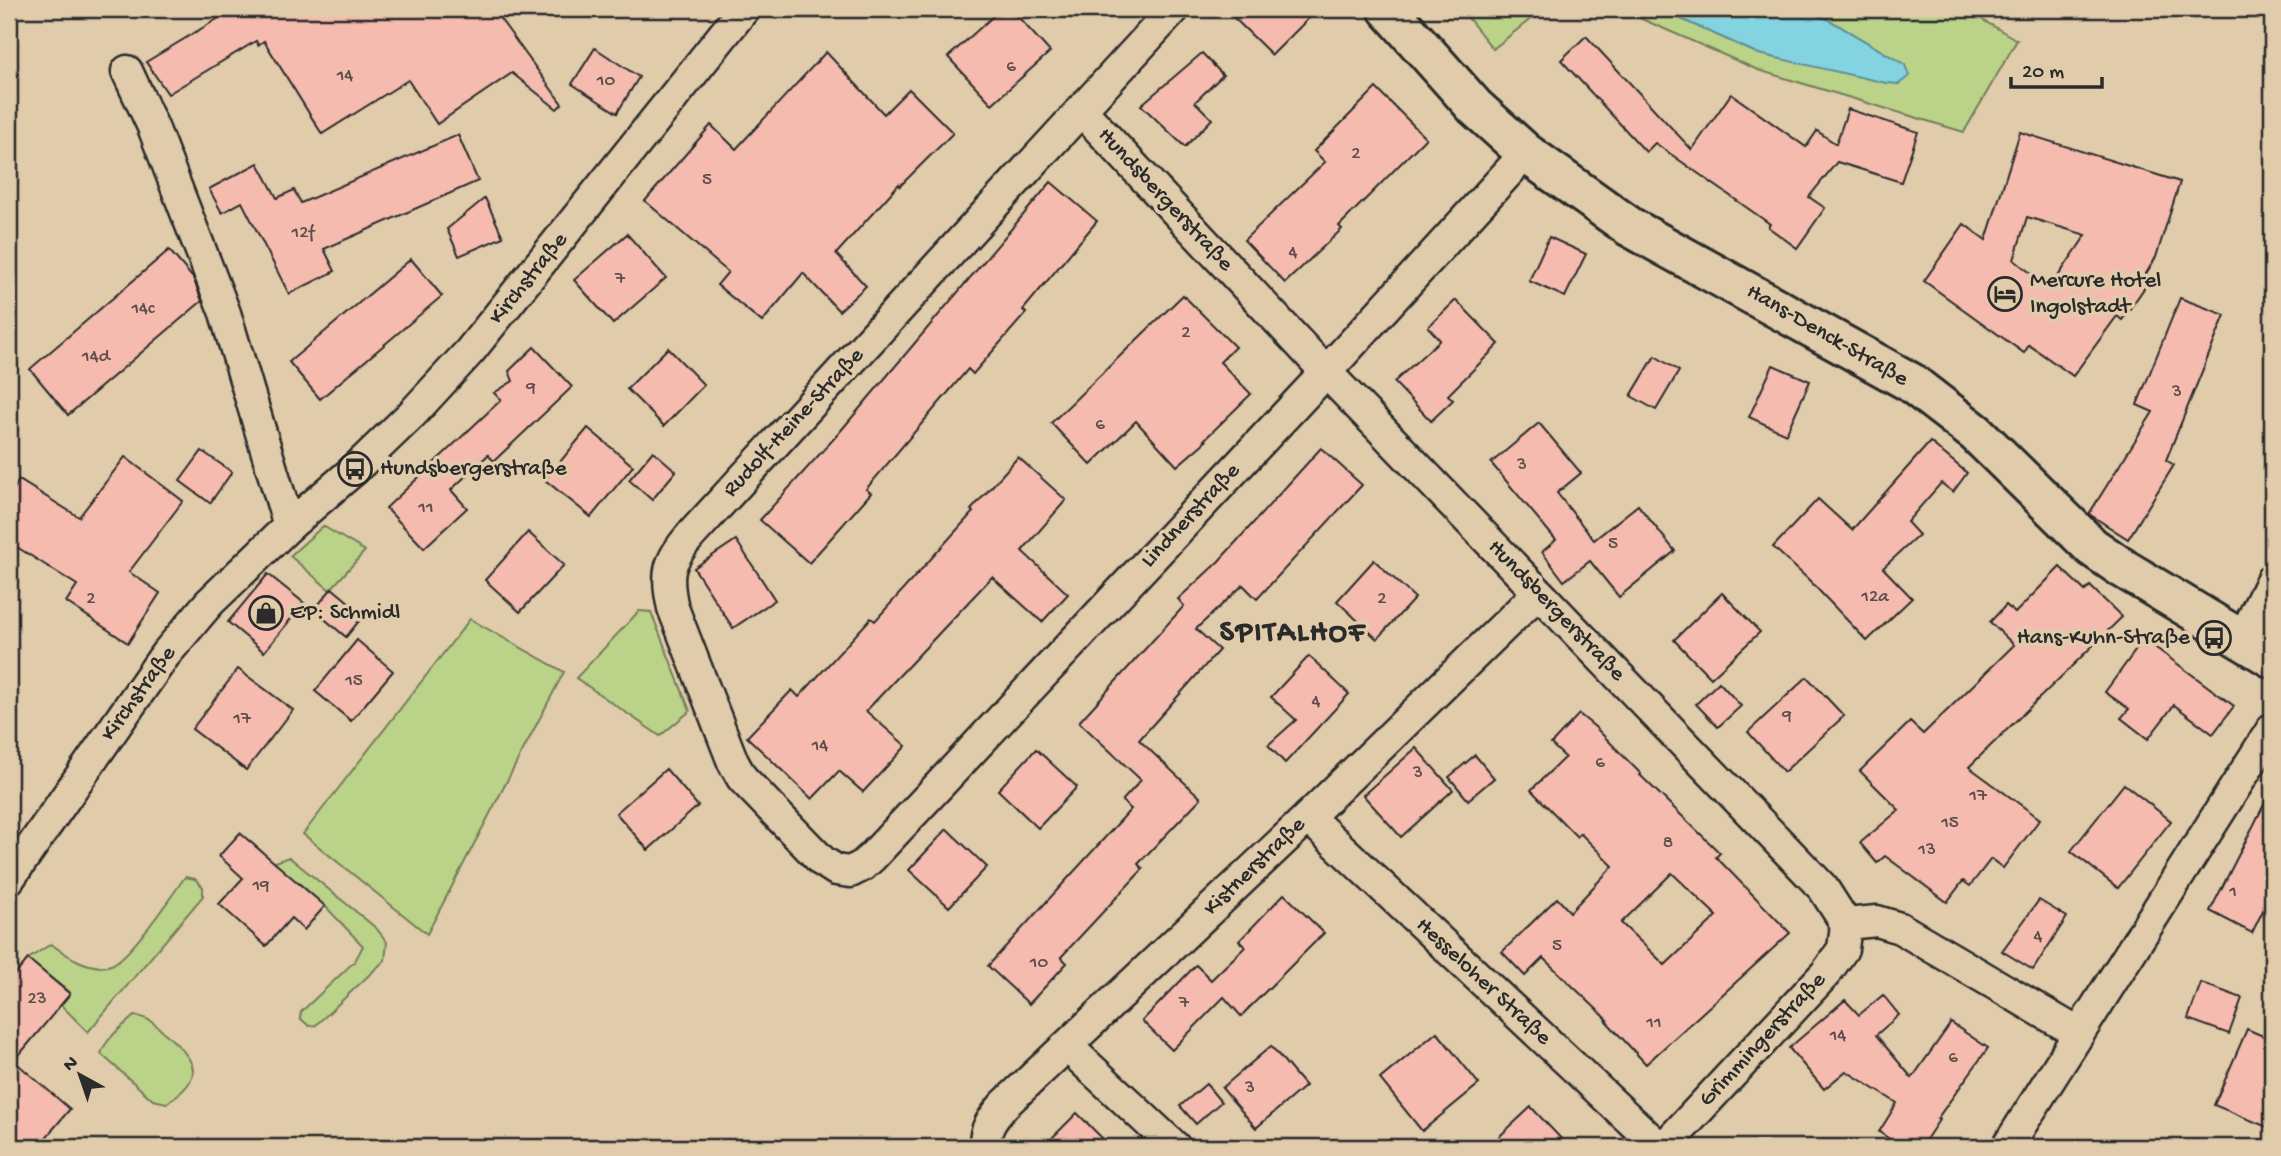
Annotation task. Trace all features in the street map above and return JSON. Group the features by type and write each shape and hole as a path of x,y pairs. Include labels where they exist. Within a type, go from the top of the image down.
{"street":[{"name":"Kirchstraße","path":"9,879 165,655 209,603 289,526 355,470 470,351 744,9"},
{"name":"Rudolf-Heine-Straße","path":"850,872 836,870 822,861 742,778 733,762 673,608 668,586 670,562 691,535 1174,9"},
{"name":"Hans-Denck-Straße","path":"1388,9 1475,107 1526,153 1630,227 1910,382 1992,448 2092,547 2257,649"},
{"path":"127,71 153,127 225,313 289,526"},
{"name":"Hundsbergerstraße","path":"1082,110 1326,372 1823,888 1846,925"},
{"name":"Lindnerstraße","path":"850,872 872,857 1326,372 1526,153"},
{"path":"2257,649 2272,579"},
{"name":"Kistnerstraße","path":"985,1147 989,1122 1004,1105 1308,817 1538,593"},
{"path":"2007,1147 2272,729"},
{"name":"Hesseloher Straße","path":"1308,817 1661,1147"},
{"path":"1846,925 1877,921 1900,928 2078,1033"},
{"name":"Grimmingerstraße","path":"1661,1147 1826,973 1843,949 1846,925"},
{"path":"1068,1047 1175,1147"}],"green space":[{"path":"1461,9 1543,9 1493,49"},
{"path":"1619,9 1659,9 1759,54 1899,84 1905,65 1829,20 1803,9 1964,9 2017,40 1964,132 1758,70"},
{"path":"323,526 365,551 330,590 290,556"},
{"path":"639,611 651,612 690,711 660,736 576,678"},
{"path":"470,619 564,672 427,934 303,834"},
{"path":"289,857 376,928 387,942 385,960 316,1025 309,1026 300,1018 301,1012 355,961 363,946 298,882 290,890 273,863"},
{"path":"185,877 195,879 203,887 203,896 88,1032 61,1005 70,993 28,959 51,944 87,964 103,967 111,965 129,951"},
{"path":"134,1016 156,1025 185,1053 193,1069 188,1085 167,1103 153,1100 101,1054 110,1038"}],"water":[{"path":"1659,9 1803,9 1829,20 1905,65 1909,76 1899,84 1886,83 1759,54"}],"building":[{"path":"234,9 493,9 562,104 557,109 512,73 437,124 408,80 322,134 264,41 258,45 256,41 168,94 146,62"},
{"path":"1001,9 1011,9 1050,52 992,104 948,57"},
{"path":"1225,9 1318,9 1272,55"},
{"path":"1586,36 1692,150 1731,94 1806,147 1817,131 1836,144 1848,109 1918,132 1901,182 1837,162 1809,197 1825,208 1797,248 1768,227 1770,224 1655,143 1646,152 1561,60"},
{"path":"595,48 639,77 617,113 572,84"},
{"path":"826,52 884,114 909,89 953,133 900,186 899,184 836,254 866,286 839,311 803,273 762,322 717,285 728,272 645,201 711,125 736,149"},
{"path":"1202,53 1223,75 1195,102 1212,119 1185,147 1141,105"},
{"path":"1376,88 1426,138 1339,226 1342,229 1285,283 1244,240 1325,162 1314,151"},
{"path":"2020,132 2180,182 2156,257 2141,282 2147,284 2122,320 2117,316 2073,376 2029,345 2024,353 1924,281 1964,224 1986,240","holes":["2027,217 2086,235 2050,288 2014,260"]},
{"path":"458,135 478,181 324,249 335,271 289,294 242,202 222,213 209,189 258,163 277,198 294,190 301,203"},
{"path":"1051,182 1097,221 1023,310 1026,313 973,374 968,369 866,489 871,493 809,563 760,520 838,434"},
{"path":"485,198 503,237 459,256 447,229"},
{"path":"627,234 666,278 613,324 574,280"},
{"path":"1549,237 1586,254 1565,297 1529,281"},
{"path":"169,250 193,278 202,301 68,415 30,369"},
{"path":"411,259 442,296 320,399 289,362"},
{"path":"1183,295 1235,347 1220,362 1251,394 1204,440 1206,441 1177,466 1136,421 1091,465 1051,423"},
{"path":"2180,298 2225,315 2166,460 2174,465 2128,539 2089,514 2153,412 2137,405"},
{"path":"1456,300 1499,344 1448,395 1453,400 1431,421 1394,382 1440,340 1428,327"},
{"path":"534,347 572,387 494,461 488,455 451,490 467,508 424,548 386,508 501,400 494,393 513,381 509,371"},
{"path":"668,348 704,385 664,426 627,389"},
{"path":"1655,356 1679,371 1656,410 1631,396"},
{"path":"1773,365 1810,381 1786,434 1749,417"},
{"path":"1539,423 1581,473 1557,493 1594,540 1638,505 1675,551 1619,597 1590,561 1564,581 1542,552 1556,540 1491,463"},
{"path":"588,428 633,466 591,517 545,480"},
{"path":"1930,442 1967,473 1953,492 1941,483 1907,522 1919,535 1883,568 1912,598 1867,641 1808,579 1773,547 1818,499 1852,530"},
{"path":"1321,448 1362,485 1257,599 1243,585 1196,629 1219,650 1139,740 1201,798 1138,864 1143,869 1061,957 1067,963 1029,1004 988,966 1131,809 1122,801 1141,780 1079,722 1184,606 1178,599 1218,562"},
{"path":"202,451 232,472 210,503 180,481"},
{"path":"653,451 676,471 652,500 629,480"},
{"path":"125,457 183,501 129,572 160,593 128,643 66,602 77,585 9,542 9,498 19,480 79,517"},
{"path":"1018,457 1066,500 1022,551 1068,594 1042,622 992,577 866,711 906,746 863,792 839,771 812,799 747,737 792,690 799,697 871,618 875,621 973,512 971,510"},
{"path":"528,532 564,565 520,612 485,580"},
{"path":"736,540 775,600 733,628 694,568"},
{"path":"1374,560 1415,598 1377,639 1337,601"},
{"path":"2060,567 2085,591 2090,586 2122,617 1969,767 2040,819 2003,868 1991,859 1970,886 1963,881 1947,902 1885,856 1877,863 1860,843 1899,810 1860,771 1910,722 1923,734 2014,645 1990,622 2006,605 2015,613"},
{"name":"EP: Schmidl","path":"268,574 304,603 264,652 228,622"},
{"path":"332,588 364,615 346,637 314,610"},
{"path":"1722,593 1760,632 1711,678 1674,640"},
{"path":"2144,639 2234,706 2213,734 2174,705 2148,739 2121,718 2129,709 2105,692"},
{"path":"357,640 393,671 351,721 315,691"},
{"path":"1309,656 1349,694 1285,763 1268,745 1296,720 1271,697"},
{"path":"238,669 293,710 246,770 192,729"},
{"path":"1807,677 1844,716 1784,772 1748,732"},
{"path":"1719,682 1741,706 1718,727 1696,704"},
{"path":"1579,714 1720,853 1716,857 1790,933 1646,1064 1606,1021 1608,1020 1543,958 1525,976 1502,952 1557,898 1570,912 1613,866 1580,833 1577,837 1531,790 1565,757 1551,744","holes":["1672,873 1717,916 1665,965 1621,923"]},
{"path":"1416,748 1453,790 1401,837 1363,795"},
{"path":"1036,749 1077,787 1038,828 998,790"},
{"path":"1475,755 1494,778 1468,800 1449,777"},
{"path":"666,769 698,806 648,850 616,813"},
{"path":"2124,784 2171,821 2118,888 2071,851"},
{"path":"2272,789 2272,892 2252,933 2210,911"},
{"path":"947,829 987,867 949,907 909,870"},
{"path":"240,833 325,906 304,930 291,918 266,946 219,904 243,878 219,856"},
{"path":"1284,894 1324,933 1241,1016 1224,997 1172,1050 1142,1021 1196,965 1211,980 1245,947 1239,941"},
{"path":"2039,900 2067,917 2033,970 2002,951"},
{"path":"28,959 70,994 14,1061 70,1109 38,1147 9,1147 9,982"},
{"path":"2201,983 2242,998 2229,1034 2188,1019"},
{"path":"1883,995 1899,1015 1876,1035 1912,1078 1951,1023 1988,1048 1937,1119 1939,1120 1921,1147 1902,1147 1879,1132 1897,1103 1846,1071 1824,1089 1789,1048 1845,1000 1859,1015"},
{"path":"2247,1029 2272,1040 2272,1129 2214,1105"},
{"path":"1437,1032 1479,1084 1422,1131 1380,1079"},
{"path":"1271,1046 1305,1086 1256,1128 1222,1088"},
{"path":"1206,1084 1221,1102 1196,1124 1180,1106"},
{"path":"1531,1107 1569,1147 1488,1147"},
{"path":"1077,1113 1111,1147 1043,1147"}],"place":[{"name":"Mercure Hotel Ingolstadt","path":"2005,294"},
{"name":"Hundsbergerstraße","path":"355,469"},
{"name":"EP: Schmidl","path":"266,613"},
{"name":"Hans-Kuhn-Straße","path":"2214,638"}],"district":[{"name":"SPITALHOF","path":"1293,634"}]}
